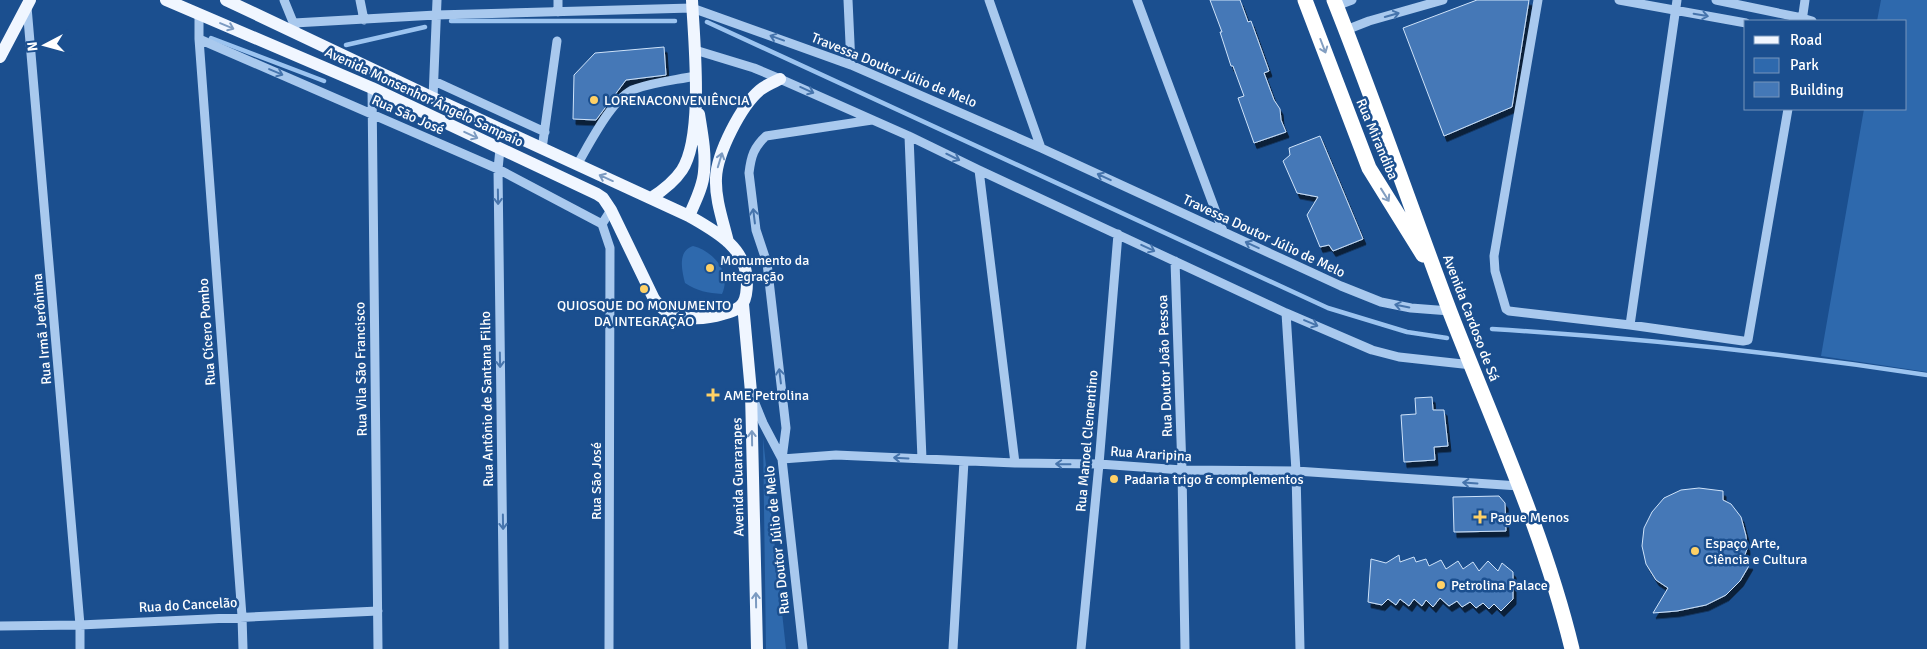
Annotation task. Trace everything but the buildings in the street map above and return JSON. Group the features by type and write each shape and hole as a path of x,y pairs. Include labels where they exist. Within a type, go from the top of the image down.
{"highway":[{"name":"Rua Mirandiba","path":"1305,0 1369,168 1439,280"},
{"name":"Avenida Cardoso de Sá","path":"1335,3 1450,311 1546,558 1563,612 1572,649"}],"main road":[{"name":"Avenida Monsenhor Ângelo Sampaio","path":"166,0 372,88 597,194 603,198 611,210 654,299 659,307 666,311 679,316 695,318 715,317 733,311 742,304"},
{"name":"Avenida Monsenhor Ângelo Sampaio","path":"226,0 295,28 433,98 689,216 720,234 728,242"},
{"path":"0,57 28,4"},
{"path":"689,216 701,187 704,173 704,151 696,81 692,4"},
{"path":"728,242 716,186 719,159 751,99 761,89 780,79"},
{"path":"651,198 674,180 682,170 687,158 693,129 696,81"},
{"name":"Avenida Guararapes","path":"728,242 742,260 747,278 747,290 742,304 751,392 757,649"}],"street":[{"path":"284,0 295,28"},
{"path":"360,0 364,20"},
{"path":"433,98 437,0"},
{"path":"558,0 558,12"},
{"path":"848,0 851,65"},
{"path":"988,0 1041,148"},
{"path":"1137,0 1223,231"},
{"path":"1335,3 1352,0"},
{"path":"1346,30 1443,0"},
{"path":"1538,0 1494,252 1493,263 1496,276 1506,309 1509,312 1630,325 1743,341 1748,340 1788,110"},
{"path":"1619,0 1744,23"},
{"path":"1630,325 1677,0"},
{"path":"1716,0 1802,19 1805,0"},
{"name":"Rua Irmã Jerônima","path":"28,4 80,625 80,649"},
{"name":"Travessa Doutor Júlio de Melo","path":"295,28 364,20 436,15 558,12 692,4 851,65 1041,148 1341,286 1382,302 1411,308 1450,311"},
{"name":"Rua Cícero Pombo","path":"199,14 243,649"},
{"name":"Rua São José","path":"200,39 498,169 602,224 610,248 609,649"},
{"path":"542,149 557,41"},
{"path":"695,50 754,68 909,136 1286,313 1372,350 1399,357 1472,365"},
{"path":"434,81 545,132"},
{"path":"577,165 603,121 627,93 640,87 696,81"},
{"name":"Rua Vila São Francisco","path":"372,88 378,649"},
{"name":"Rua Doutor Júlio de Melo","path":"803,649 782,459 786,428 767,263 756,230 749,173 756,145 766,136 872,120"},
{"path":"909,136 922,459"},
{"name":"Rua Antônio de Santana Filho","path":"500,149 498,169 504,649"},
{"path":"979,170 1015,463"},
{"path":"602,224 611,210"},
{"name":"Rua Manoel Clementino","path":"1081,649 1099,464 1118,234"},
{"name":"Rua Doutor João Pessoa","path":"1175,261 1182,470 1185,649"},
{"path":"1286,313 1296,471 1300,649"},
{"path":"751,392 763,424 782,459"},
{"name":"Rua Araripina","path":"782,459 836,455 1015,463 1099,464 1182,470 1296,471 1519,486"},
{"path":"953,649 964,461"},
{"name":"Rua do Cancelão","path":"0,626 80,625 378,611"}],"green space":[{"path":"1881,0 1927,0 1927,372 1821,356 1864,110 1907,110 1907,20 1877,20"},
{"path":"693,246 707,253 719,264 724,278 722,294 703,291 685,283 682,267 683,257 685,252"},
{"path":"763,438 786,649 766,649"}],"waterway":[{"path":"451,21 675,21"},
{"path":"707,22 1328,308 1407,332 1447,338"},
{"path":"346,45 425,27"},
{"path":"211,38 324,81"},
{"path":"1492,329 1710,347 1927,375"}],"place":[{"name":"LORENACONVENIÊNCIA","path":"594,100"},
{"name":"Monumento da Integração","path":"710,268"},
{"name":"QUIOSQUE DO MONUMENTO DA INTEGRAÇÃO","path":"644,289"},
{"name":"AME Petrolina","path":"713,395"},
{"name":"Padaria trigo & complementos","path":"1114,479"},
{"name":"Pague Menos","path":"1480,517"},
{"name":"Espaço Arte, Ciência e Cultura","path":"1695,551"},
{"name":"Petrolina Palace","path":"1441,585"}]}
